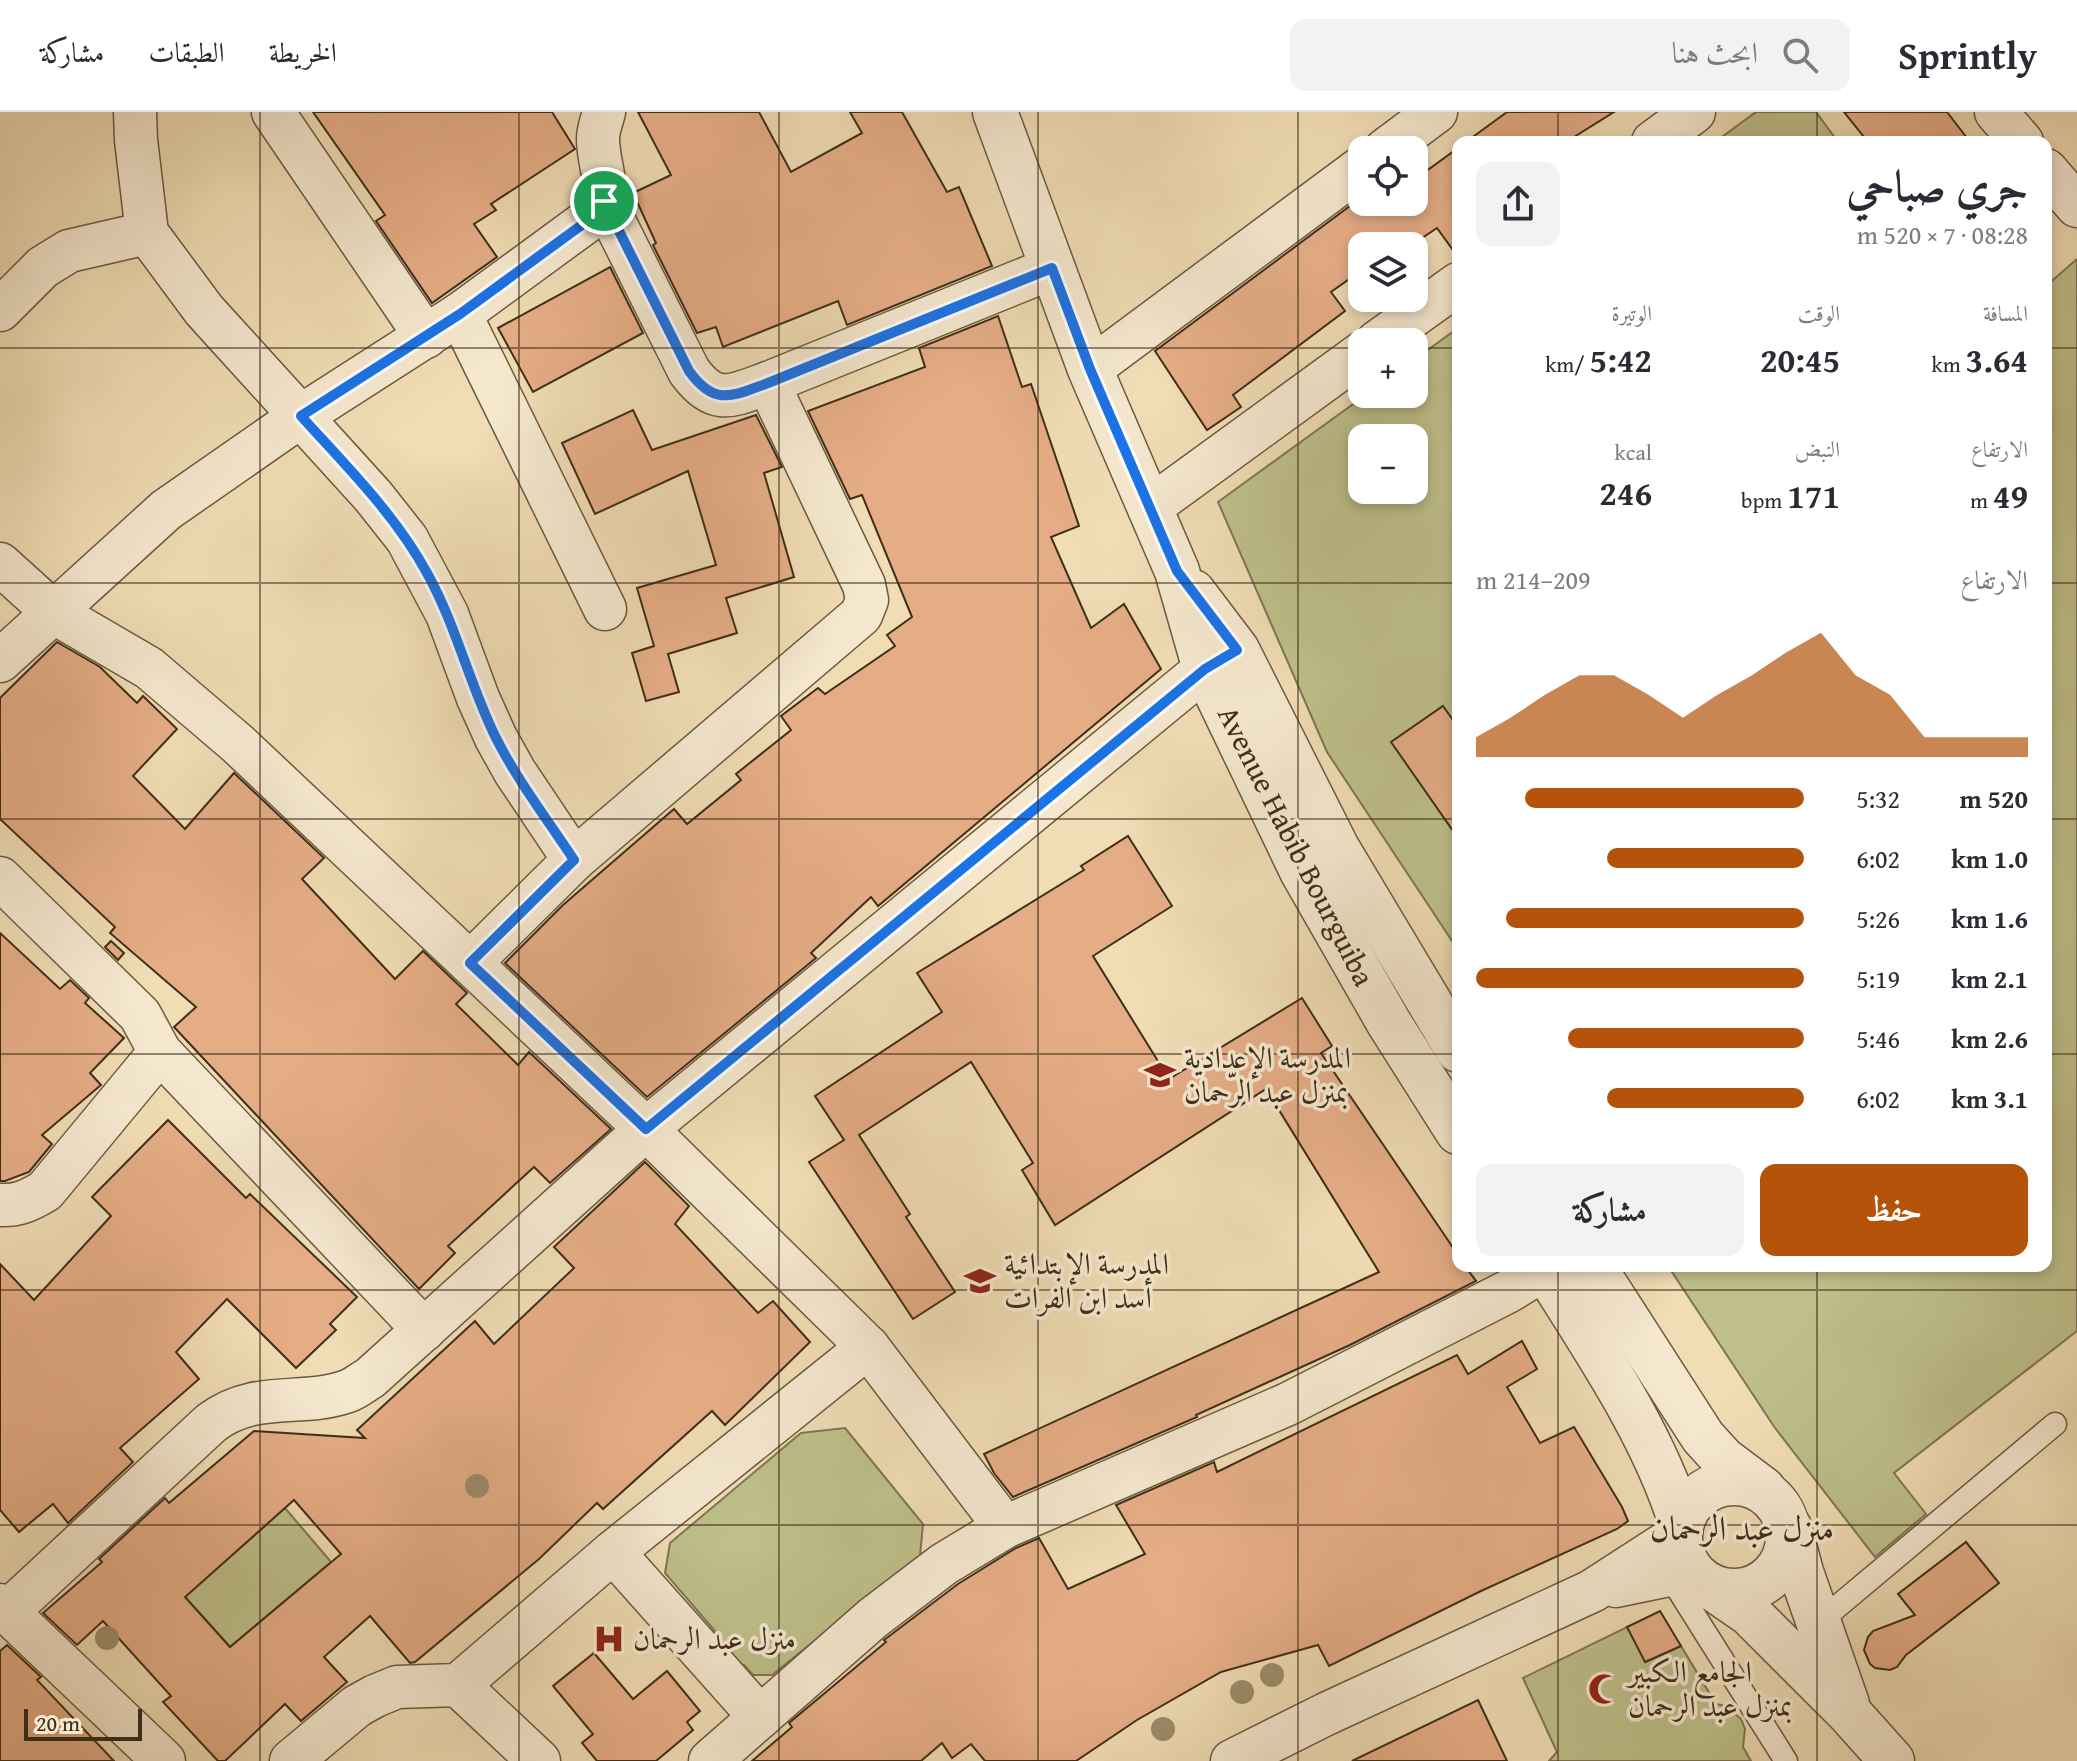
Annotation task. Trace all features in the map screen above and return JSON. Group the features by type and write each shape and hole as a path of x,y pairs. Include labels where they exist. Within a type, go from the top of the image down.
{"street":[{"path":"135,112 147,233 204,310 373,496 407,539 447,614 496,738 574,860"},
{"path":"273,112 426,337"},
{"path":"604,112 598,137 605,178 604,201 689,371 701,387 714,394 731,396 768,383 1052,268"},
{"name":"Avenue Habib Bourguiba","path":"995,112 1090,369 1177,571 1221,659 1452,1040"},
{"path":"1404,136 1436,112"},
{"path":"1661,136 1694,112"},
{"path":"1996,112 2017,136"},
{"path":"1090,369 1348,177"},
{"path":"2052,177 2077,206"},
{"path":"0,661 166,510 301,416 460,314 594,216 604,201"},
{"path":"0,310 43,267 69,251 147,233"},
{"path":"1397,328 1452,288"},
{"path":"460,314 605,609"},
{"path":"1149,508 1348,363"},
{"path":"470,963 574,860 861,615 867,600 864,585 768,383"},
{"path":"0,564 53,612 149,668 238,744 646,1129 868,1347 1005,1527"},
{"path":"164,1761 3,1609 229,1410 255,1403 350,1391 370,1378 646,1129 1221,659"},
{"name":"Avenue Habib Bourguiba","path":"1221,659 1302,871 1389,1023 1452,1123"},
{"path":"0,878 140,1015 160,1052 424,1330"},
{"path":"0,1205 12,1206 29,1201 45,1191 160,1052"},
{"path":"710,1761 873,1618 944,1564 1005,1527 1288,1404 1509,1291 1538,1272"},
{"path":"1548,1272 1644,1433 1669,1484 1687,1559 1750,1614 1850,1714 1892,1761"},
{"path":"1597,1272 1703,1437 1776,1507 1789,1541 1785,1558 1775,1574 1760,1585 1743,1591 1725,1591 1687,1559"},
{"path":"291,1761 357,1706 375,1696 397,1687 458,1685 613,1552 868,1347"},
{"path":"1687,1559 1688,1507 1715,1485 1741,1483 1776,1507 1850,1714"},
{"path":"613,1552 760,1717"},
{"path":"1232,1761 1592,1591 1687,1559"},
{"path":"458,1685 539,1761"}],"lane":[{"path":"1819,1622 2055,1424"},
{"path":"1687,1559 1786,1761"}],"green space":[{"path":"1756,112 1816,112 1834,136 1723,136"},
{"path":"2077,259 2077,1331 1894,1473 1926,1514 1875,1557 1775,1428 1672,1272 2052,1272 2052,281"},
{"path":"1452,332 1452,941 1327,752 1218,502 1348,408 1428,408 1428,350"},
{"path":"845,1428 923,1524 920,1556 772,1675 753,1675 744,1665 734,1665 718,1647 715,1631 665,1573 670,1543 801,1433"},
{"path":"285,1508 331,1562 230,1647 185,1597"},
{"name":"الجامع الكبير بمنزل عبد الرحمان","path":"1627,1627 1646,1662 1681,1646 1716,1704 1726,1706 1741,1719 1745,1729 1743,1747 1751,1761 1549,1761 1557,1752 1523,1678"}],"building":[{"path":"313,112 552,112 575,149 491,204 496,210 474,224 497,257 432,303 376,221 385,215"},
{"path":"638,112 759,112 791,172 862,133 850,112 902,112 947,192 959,187 992,266 847,325 838,301 723,347 716,327 697,333 653,245 656,243 633,193 671,175"},
{"path":"1507,112 1614,112 1576,136 1474,136"},
{"path":"1844,112 1947,112 1965,136 1863,136"},
{"path":"1452,152 1452,249 1437,228 1428,234 1348,232 1348,280 1331,292 1345,311 1233,395 1241,407 1207,430 1155,351 1348,207 1348,216 1428,216 1428,170"},
{"path":"610,267 643,333 533,392 498,328"},
{"path":"998,316 1022,387 1031,384 1079,526 1051,537 1091,628 1124,604 1161,669 878,906 871,897 811,953 816,958 647,1097 505,963 563,905 674,809 687,824 741,780 736,774 791,730 781,716 818,688 825,694 895,646 887,635 912,617 862,495 850,499 808,411 925,367 919,348"},
{"path":"633,410 652,450 756,415 782,467 764,473 794,577 726,598 737,633 668,654 679,692 646,701 632,653 654,646 637,588 716,565 688,471 595,514 562,443"},
{"path":"57,642 100,667 137,703 143,696 177,729 133,776 185,829 234,773 324,858 302,879 395,979 423,951 467,993 456,1004 518,1065 529,1052 611,1129 550,1183 534,1167 448,1246 455,1253 419,1289 174,1027 196,1007 110,933 115,927 0,819 0,698"},
{"path":"1443,706 1452,719 1452,829 1391,742"},
{"path":"1128,836 1172,906 1093,956 1169,1079 1302,998 1332,1046 1321,1053 1452,1246 1452,1272 1469,1272 1476,1281 1197,1417 1013,1497 984,1454 1379,1272 1266,1089 1055,1225 1022,1170 1033,1163 971,1062 859,1135 910,1214 906,1217 955,1292 913,1319 809,1162 844,1140 815,1096 942,1012 917,973 1084,870 1081,866"},
{"path":"0,933 60,989 70,980 89,998 85,1003 124,1038 90,1073 101,1085 42,1135 52,1144 29,1172 5,1181 0,1181"},
{"path":"111,941 124,953 118,960 105,947"},
{"path":"168,1120 246,1198 250,1194 357,1297 330,1324 336,1330 296,1368 227,1299 176,1352 199,1379 120,1448 133,1462 68,1523 53,1504 19,1532 0,1510 0,1264 34,1300 111,1216 92,1197"},
{"path":"645,1162 689,1206 675,1224 758,1313 773,1301 810,1342 725,1425 712,1411 603,1509 597,1503 539,1559 415,1662 410,1663 370,1616 324,1657 347,1682 301,1721 285,1704 225,1761 218,1761 163,1702 171,1696 103,1621 77,1645 43,1613 102,1562 99,1559 165,1498 169,1503 254,1431 365,1438 357,1430 475,1321 494,1344 574,1268 554,1247","holes":["294,1500 341,1554 230,1647 185,1597"]},
{"path":"1522,1341 1537,1369 1507,1387 1540,1443 1574,1427 1628,1521 1617,1529 1481,1591 1329,1666 1318,1645 1221,1672 1137,1720 1076,1761 985,1761 971,1744 952,1758 942,1743 921,1761 752,1761 792,1727 789,1723 886,1642 884,1640 958,1584 1016,1548 1039,1538 1068,1589 1145,1554 1116,1505 1214,1462 1217,1472 1457,1355 1468,1374"},
{"path":"1966,1542 1999,1583 1906,1655 1897,1667 1890,1670 1875,1668 1864,1650 1868,1637 1873,1631 1915,1615 1898,1594"},
{"path":"1660,1611 1681,1646 1645,1662 1627,1627"},
{"path":"7,1645 41,1677 37,1680 114,1761 0,1761 0,1651"},
{"path":"594,1653 633,1699 667,1671 700,1711 687,1722 693,1730 656,1761 597,1761 582,1743 593,1734 553,1686"},
{"path":"1478,1700 1507,1761 1352,1761"}],"place":[{"name":"المدرسة الإعدادية بمنزل عبد الرّحمان","path":"1160,1075"},
{"name":"المدرسة الإبتدائية أسد ابن الفرات","path":"980,1281"},
{"name":"منزل عبد الرحمان","path":"609,1639"},
{"name":"الجامع الكبير بمنزل عبد الرحمان","path":"1604,1689"}],"district":[{"name":"منزل عبد الرحمان","path":"1742,1528"}],"route":[{"path":"604,201 689,371 701,387 714,394 731,396 768,383 1052,268 1090,369 1177,571 1237,650 1205,669 646,1129 470,963 574,860 496,738 447,614 407,539 301,416 460,314 594,216 604,201"}]}
